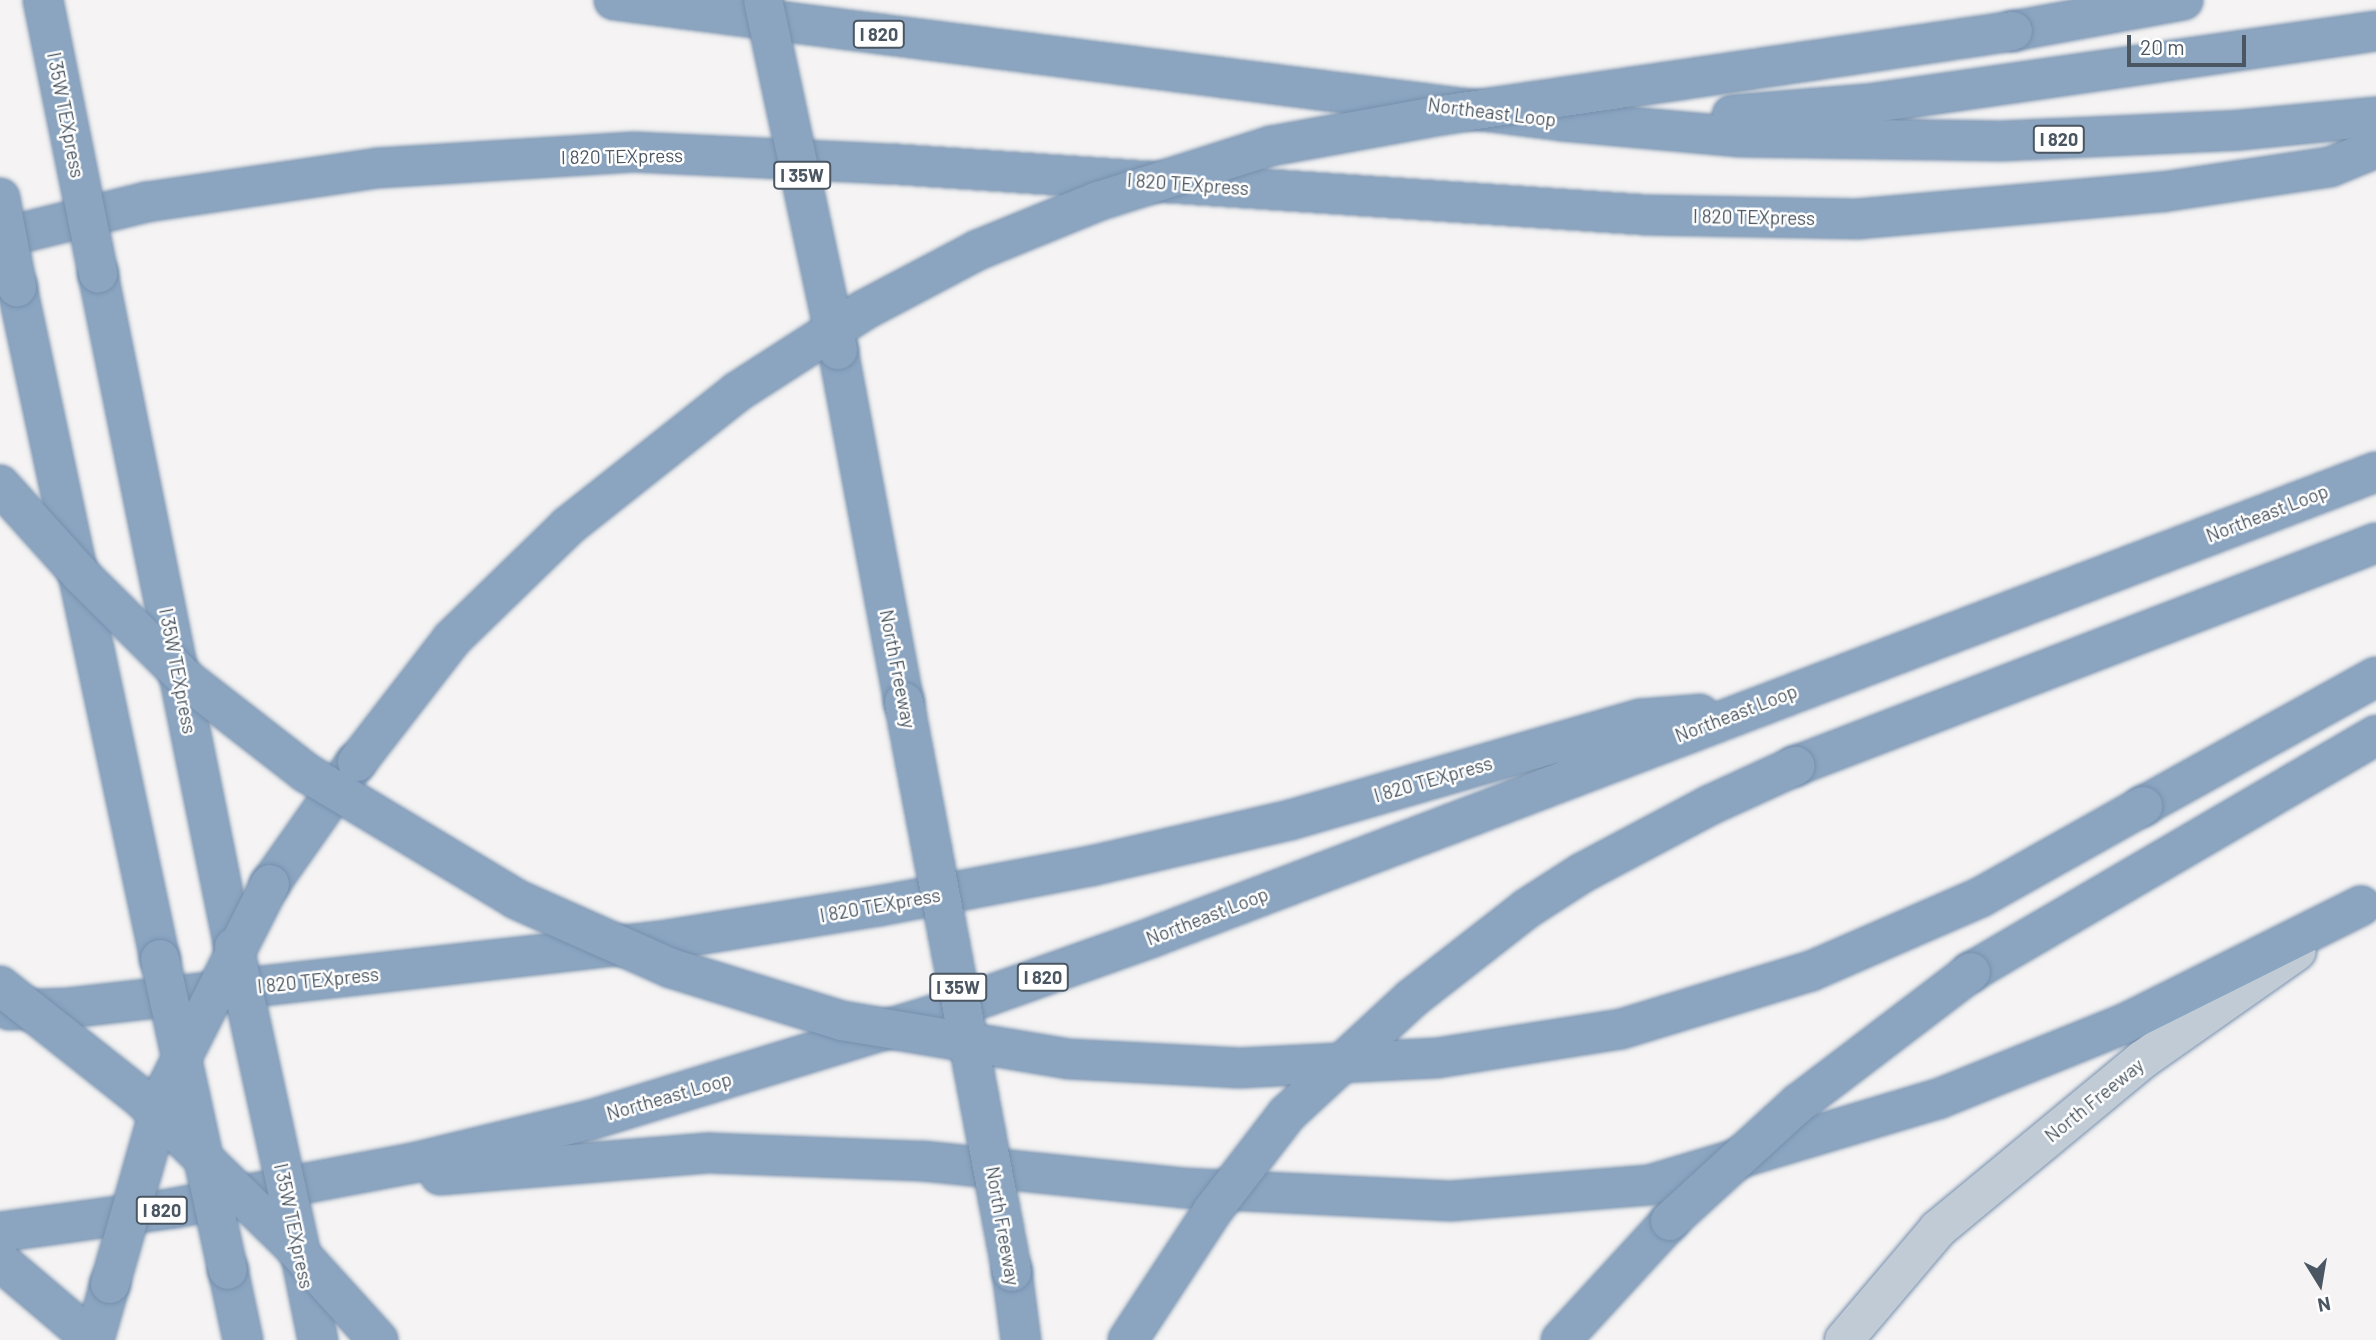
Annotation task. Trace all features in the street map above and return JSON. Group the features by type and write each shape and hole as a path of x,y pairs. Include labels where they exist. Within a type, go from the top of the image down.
{"highway":[{"name":"I 35W TEXpress","path":"43,0 234,947 318,1340"},
{"name":"Northeast Loop","path":"614,0 1562,121 1741,137 2001,141 2199,132 2376,117"},
{"name":"North Freeway","path":"763,0 838,350 1012,1272 1021,1340"},
{"path":"0,1261 93,1340 165,1091 270,884 400,702 452,639 568,526 679,436 781,363 864,310 978,250 1098,201 1216,161 1368,127 2013,30 2183,0"},
{"path":"1562,121 1867,104 2376,31"},
{"name":"I 820 TEXpress","path":"0,238 147,202 378,168 634,152 892,164 1647,215 1857,219 2162,192 2330,167 2376,148"},
{"path":"0,198 243,1340"},
{"name":"Northeast Loop","path":"0,1231 175,1208 413,1164 590,1120 934,1015 1153,937 1744,710 2376,472"},
{"path":"0,485 81,575 187,680 305,772 516,899 671,968 842,1021 1069,1059 1240,1068 1437,1058 1621,1029 1811,971 1981,897 2376,677"},
{"path":"1128,1340 1213,1210 1287,1114 1400,1008 1516,916 1582,873 1710,805 1795,766 2376,543"},
{"name":"I 820 TEXpress","path":"0,1010 68,1009 660,942 878,906 1091,866 1290,820 1641,719 1744,710"},
{"path":"1561,1340 1670,1221 1799,1103 1971,972 2376,735"},
{"path":"322,1180 546,1168 710,1153 922,1161 1183,1188 1451,1201 1649,1185 1938,1099 2124,1024 2368,901"},
{"path":"0,986 140,1097 293,1246 378,1340"},
{"path":"107,1340 110,1284"}],"main road":[{"name":"North Freeway","path":"1844,1340 1938,1229 2142,1060 2368,901"}]}
